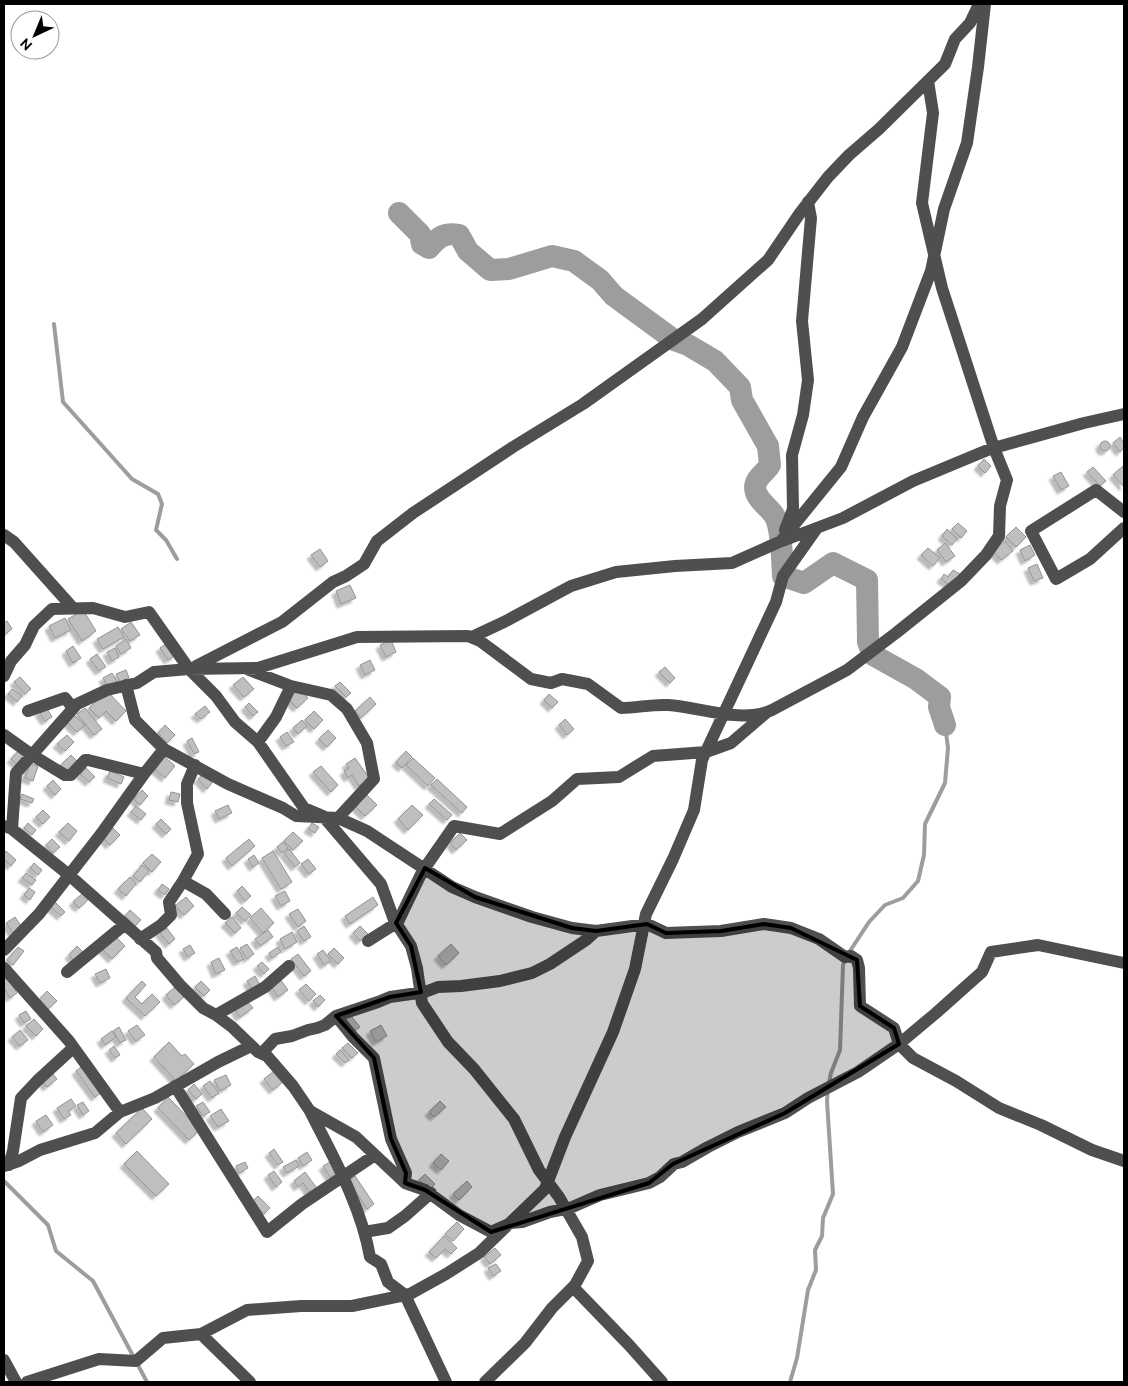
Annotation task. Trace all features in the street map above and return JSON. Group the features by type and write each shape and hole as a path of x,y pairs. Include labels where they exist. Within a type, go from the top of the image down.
{"street":[{"path":"189,669 282,622 333,582 364,564 377,541 413,513 513,447 583,404 680,335 768,260 808,202 828,177 849,155 880,129 945,64 955,39 970,22 979,4"},
{"path":"781,541 841,467 863,417 902,347 931,271 944,209 967,144 985,4"},
{"path":"368,941 398,922 425,868 454,826 500,834 552,801 577,779 619,777 653,756 706,752 731,743 766,713 847,670 961,581 986,555 1000,536 1000,506 1007,480 994,448 942,288 922,203 933,113 928,81"},
{"path":"781,541 793,509 792,455 803,416 808,380 802,321 811,218 808,202"},
{"path":"446,1382 405,1295 388,1282 381,1264 370,1257 364,1232 343,1176 310,1111 279,1068 232,1027 204,1008 180,985 157,958 156,952 140,940 69,875 8,827 16,773 77,704 107,690 140,681 154,672 189,669 258,668 358,636 472,637 571,586 616,572 732,563 781,541 843,518 913,481 994,448 1124,414"},
{"path":"1124,512 1096,490 1031,531 1056,579 1090,559 1124,528"},
{"path":"28,1382 99,1359 136,1361 164,1338 201,1334 247,1310 301,1306 352,1306 405,1295 446,1274 479,1253 545,1189 565,1137 613,1032 635,969 646,914 694,810 702,760 776,602 783,576 817,528"},
{"path":"4,535 14,542 73,608"},
{"path":"4,676 11,660 25,645 34,626 52,609 93,608 125,618 149,612 189,669 216,696 235,722 258,742 304,808 323,816 381,884 396,923 411,946 417,968 422,1003 448,1042 474,1069 514,1119 539,1170 566,1209 582,1237 588,1261 573,1288 552,1308 524,1343 485,1382"},
{"path":"472,637 531,679 551,683 562,679 588,684 621,708 655,704 724,714 766,713"},
{"path":"246,668 291,686 331,695 347,709 367,743 374,778 338,818"},
{"path":"126,685 135,720 164,749 228,784 283,808 296,816 338,818 367,831 452,887 475,897 532,917 572,928 596,931 644,924 666,933 721,931 764,924 791,928 819,939 845,957 851,956 857,960 860,1006 894,1028 900,1044 912,1058 956,1081 999,1108 1041,1125 1092,1150 1124,1162"},
{"path":"258,742 276,717 291,686"},
{"path":"28,711 65,698 74,708"},
{"path":"4,735 32,755 66,775 70,775 85,760 144,774"},
{"path":"4,950 36,918 164,749"},
{"path":"140,940 161,925 171,915 169,902 198,854 187,803 187,784 195,765"},
{"path":"4,805 14,790"},
{"path":"183,881 206,894 225,914"},
{"path":"67,972 124,925"},
{"path":"6,1165 40,1150 95,1133 120,1112 154,1098 218,1062 256,1049 274,1040 325,1025 336,1016 390,997 438,987 500,981 532,972 550,964 596,931"},
{"path":"310,1111 356,1137 405,1183 431,1193 459,1215 491,1232 511,1223 522,1222 566,1209 600,1195 649,1183 661,1176 674,1164 682,1162 738,1132 785,1113 808,1098 858,1072 900,1044 982,972 991,952 1038,945 1124,963"},
{"path":"216,1015 265,987 289,966"},
{"path":"4,968 69,1041 120,1112"},
{"path":"336,1016 374,1058 391,1139 406,1173 405,1183"},
{"path":"6,1165 14,1149 21,1098 74,1048"},
{"path":"175,1086 267,1232 302,1204 375,1154"},
{"path":"364,1232 388,1228 431,1193"},
{"path":"573,1288 662,1382"},
{"path":"201,1334 250,1382"},
{"path":"4,1360 16,1382"}],"highlighted area":[{"path":"425,868 475,897 572,928 596,931 647,924 666,933 721,931 764,924 791,928 857,960 860,1006 894,1028 899,1044 785,1113 673,1164 649,1183 491,1232 425,1190 405,1183 406,1173 391,1139 374,1058 336,1016 390,997 421,992 411,946 396,923"}],"building":[{"path":"1120,437 1124,443 1124,448 1120,452 1113,443"},
{"path":"1105,441 1110,446 1105,451 1100,446"},
{"path":"984,459 991,466 985,473 978,466"},
{"path":"1124,465 1124,487 1113,475"},
{"path":"1093,467 1106,481 1100,486 1087,472"},
{"path":"1061,472 1069,486 1061,490 1053,476"},
{"path":"958,523 967,531 961,538 952,529"},
{"path":"1016,527 1026,537 1016,547 1006,537"},
{"path":"947,529 957,539 952,545 942,536"},
{"path":"1005,541 1013,551 1001,560 993,551"},
{"path":"945,543 955,556 946,562 937,550"},
{"path":"1030,545 1035,555 1025,561 1020,550"},
{"path":"928,548 940,558 933,566 921,555"},
{"path":"320,549 328,561 320,567 311,555"},
{"path":"1037,564 1043,578 1034,581 1028,568"},
{"path":"953,570 962,575 951,586 941,579 944,574 948,577"},
{"path":"350,585 356,598 341,604 336,591"},
{"path":"83,610 96,631 82,641 68,619"},
{"path":"65,618 71,630 55,638 49,626"},
{"path":"7,621 12,629 4,635 4,623"},
{"path":"131,622 140,635 130,641 121,629"},
{"path":"118,627 124,637 103,649 97,639"},
{"path":"126,639 131,648 121,654 116,646"},
{"path":"391,640 396,652 386,657 380,645"},
{"path":"167,643 176,655 168,660 160,648"},
{"path":"73,646 81,658 73,663 66,651"},
{"path":"115,648 119,657 112,661 107,652"},
{"path":"97,654 106,667 99,671 90,659"},
{"path":"370,660 375,670 365,675 360,665"},
{"path":"665,667 675,678 670,683 659,672"},
{"path":"126,670 129,678 120,682 116,674"},
{"path":"112,673 117,682 108,687 103,678"},
{"path":"20,677 31,689 25,694 14,682"},
{"path":"243,677 254,689 244,697 233,685"},
{"path":"340,682 351,693 346,697 335,686"},
{"path":"12,689 22,696 17,702 8,694"},
{"path":"299,689 308,698 297,708 288,699"},
{"path":"107,691 126,711 116,721 106,711 99,718 89,708"},
{"path":"549,694 558,702 552,708 544,700"},
{"path":"370,697 376,704 361,718 355,711"},
{"path":"249,703 258,712 253,716 245,707"},
{"path":"205,706 210,712 201,719 195,714"},
{"path":"46,707 52,717 45,721 39,712"},
{"path":"85,708 102,729 94,735 77,714"},
{"path":"314,711 323,720 314,729 305,720"},
{"path":"74,715 85,725 77,732 67,722"},
{"path":"565,719 574,729 567,735 559,725"},
{"path":"302,720 307,726 298,734 293,728"},
{"path":"165,725 175,735 167,743 158,733"},
{"path":"328,730 336,738 327,747 319,739"},
{"path":"287,732 294,742 286,746 280,737"},
{"path":"67,735 74,742 65,751 57,744"},
{"path":"192,738 199,752 194,754 187,741"},
{"path":"20,749 28,756 19,766 11,759"},
{"path":"406,751 412,757 402,768 396,762"},
{"path":"71,755 78,762 65,774 59,767"},
{"path":"164,756 175,766 165,778 154,768"},
{"path":"355,758 370,779 359,786 352,775 348,778 344,771 349,768 346,764"},
{"path":"413,758 435,778 428,786 406,765"},
{"path":"30,763 38,766 33,781 25,778"},
{"path":"321,766 338,785 331,792 313,772"},
{"path":"86,768 95,777 89,782 80,774"},
{"path":"110,771 124,777 121,784 107,778"},
{"path":"203,774 212,783 207,789 198,779"},
{"path":"437,779 467,807 462,813 431,785"},
{"path":"53,780 61,789 55,795 47,786"},
{"path":"142,790 148,796 140,805 134,799"},
{"path":"171,792 180,794 178,802 169,800"},
{"path":"365,793 377,805 365,816 354,805"},
{"path":"22,794 34,799 32,803 20,799"},
{"path":"434,799 452,815 447,820 429,804"},
{"path":"228,805 232,813 219,819 215,811"},
{"path":"412,805 423,815 408,830 398,819"},
{"path":"136,806 146,814 141,820 131,812"},
{"path":"43,810 50,817 43,824 36,817"},
{"path":"161,819 171,829 166,834 156,824"},
{"path":"28,823 36,830 32,835 24,828"},
{"path":"68,823 77,831 69,841 59,832"},
{"path":"312,823 319,827 315,833 308,829"},
{"path":"113,828 120,835 110,845 104,839"},
{"path":"293,832 303,841 293,850 284,841"},
{"path":"460,833 467,840 456,850 450,843"},
{"path":"52,839 60,847 53,853 46,845"},
{"path":"249,839 255,846 232,866 226,858"},
{"path":"283,842 288,848 282,853 277,847"},
{"path":"289,849 300,863 295,867 284,853"},
{"path":"6,851 16,860 11,866 4,859"},
{"path":"273,851 292,882 281,889 262,858"},
{"path":"152,854 161,862 152,872 143,863"},
{"path":"254,855 259,863 253,867 248,859"},
{"path":"308,859 316,869 309,874 301,864"},
{"path":"34,863 42,870 38,875 30,868"},
{"path":"142,865 149,871 140,882 133,876"},
{"path":"26,873 36,880 32,885 22,878"},
{"path":"130,877 136,884 126,896 118,889"},
{"path":"162,884 169,889 165,895 158,890"},
{"path":"242,886 251,896 245,901 237,891"},
{"path":"29,888 35,892 30,900 24,895"},
{"path":"285,891 290,901 281,906 275,896"},
{"path":"83,893 89,899 79,908 73,902"},
{"path":"186,897 194,906 184,915 175,906"},
{"path":"373,897 378,905 350,924 345,916"},
{"path":"53,900 65,912 61,916 48,905"},
{"path":"242,907 251,915 245,921 236,913"},
{"path":"261,908 274,923 263,933 250,918"},
{"path":"298,909 306,921 298,927 289,914"},
{"path":"130,910 141,920 135,926 125,916"},
{"path":"15,917 21,926 13,933 6,923"},
{"path":"232,917 241,928 235,933 225,923"},
{"path":"304,926 311,937 304,941 297,931"},
{"path":"360,926 368,934 360,941 353,933"},
{"path":"166,927 175,939 169,944 159,932"},
{"path":"268,930 273,937 260,946 255,939"},
{"path":"292,932 297,942 285,949 280,939"},
{"path":"115,936 125,946 112,959 102,949"},
{"path":"247,944 254,954 247,959 240,948"},
{"path":"451,944 459,953 446,965 438,956"},
{"path":"190,945 195,953 188,957 183,949"},
{"path":"77,946 83,952 74,961 69,955"},
{"path":"18,947 24,951 13,965 7,960"},
{"path":"237,947 244,959 237,962 230,951"},
{"path":"278,947 281,952 272,958 269,953"},
{"path":"334,948 344,958 338,964 328,954"},
{"path":"323,950 331,961 324,965 317,954"},
{"path":"298,954 311,971 304,976 291,959"},
{"path":"219,958 225,970 216,974 211,962"},
{"path":"262,962 269,969 264,974 257,966"},
{"path":"106,969 110,978 100,983 95,974"},
{"path":"255,976 261,987 253,991 247,981"},
{"path":"7,977 17,993 10,998 4,988 4,979"},
{"path":"280,979 288,990 278,997 271,986"},
{"path":"142,981 146,985 135,997 142,1004 152,994 160,1002 145,1016 126,998"},
{"path":"201,981 210,990 204,996 195,987"},
{"path":"306,984 316,994 309,1001 299,990"},
{"path":"175,987 184,997 174,1005 166,995"},
{"path":"47,991 57,1001 48,1009 39,1000"},
{"path":"320,995 325,1000 318,1007 313,1001"},
{"path":"247,1001 253,1008 240,1017 235,1010"},
{"path":"26,1011 31,1019 24,1023 19,1015"},
{"path":"351,1016 360,1027 353,1032 345,1021"},
{"path":"34,1019 43,1029 36,1036 26,1026"},
{"path":"137,1025 145,1035 136,1041 128,1031"},
{"path":"381,1025 387,1036 376,1042 370,1031"},
{"path":"119,1027 126,1040 120,1043 113,1031"},
{"path":"20,1030 28,1040 20,1046 12,1037"},
{"path":"112,1031 116,1037 105,1045 101,1039"},
{"path":"169,1042 182,1056 185,1054 194,1064 176,1081 154,1057"},
{"path":"348,1043 358,1053 352,1058 342,1048"},
{"path":"114,1046 120,1055 115,1058 109,1050"},
{"path":"340,1050 349,1060 345,1063 336,1054"},
{"path":"81,1067 101,1093 95,1097 76,1071"},
{"path":"274,1071 283,1082 273,1090 264,1079"},
{"path":"52,1073 57,1079 47,1087 42,1081"},
{"path":"226,1075 231,1085 220,1091 214,1080"},
{"path":"210,1081 219,1093 212,1098 203,1086"},
{"path":"194,1084 202,1094 196,1099 188,1090"},
{"path":"168,1097 200,1130 189,1140 158,1108"},
{"path":"71,1099 76,1106 68,1111 71,1115 64,1119 57,1108"},
{"path":"440,1101 446,1107 434,1117 429,1112"},
{"path":"83,1102 89,1111 83,1115 77,1105"},
{"path":"203,1102 210,1112 203,1116 196,1106"},
{"path":"142,1108 152,1119 126,1144 116,1133"},
{"path":"221,1109 229,1121 218,1127 210,1116"},
{"path":"46,1115 53,1125 43,1132 36,1121"},
{"path":"274,1149 283,1162 278,1165 269,1153"},
{"path":"137,1151 169,1184 156,1196 124,1164"},
{"path":"307,1152 312,1160 303,1166 298,1158"},
{"path":"441,1154 449,1161 441,1170 433,1163"},
{"path":"296,1160 299,1166 287,1173 283,1167"},
{"path":"245,1162 248,1168 239,1173 236,1166"},
{"path":"330,1162 336,1173 330,1177 323,1166"},
{"path":"274,1171 282,1182 276,1187 268,1175"},
{"path":"305,1172 319,1191 312,1196 303,1183 298,1187 294,1181"},
{"path":"425,1174 435,1184 430,1190 419,1180"},
{"path":"355,1176 374,1204 367,1209 348,1181"},
{"path":"467,1181 472,1187 459,1200 453,1194"},
{"path":"258,1196 270,1208 264,1214 252,1202"},
{"path":"457,1222 464,1229 453,1241 445,1234"},
{"path":"444,1236 457,1248 451,1254 445,1249 436,1258 429,1252"},
{"path":"495,1248 501,1255 490,1264 484,1257"},
{"path":"496,1264 501,1271 493,1276 488,1268"}],"waterway":[{"path":"399,213 420,234 422,244 429,248 442,236 450,234 459,235 468,251 490,270 509,269 552,256 574,261 600,280 614,296 674,340 688,345 715,361 740,387 742,400 768,446 770,465 759,478 755,487 759,499 777,520 783,576 804,583 833,563 867,580 868,642 873,655 916,679 940,697 939,707 945,725"},
{"path":"54,324 63,402 132,479 158,494 162,504 156,530 166,540 177,559"},
{"path":"848,954 869,922 885,905 903,898 918,881 924,855 925,824 945,783 948,748 945,725"},
{"path":"829,1083 840,1050 843,965 845,960"},
{"path":"790,1382 797,1358 808,1290 816,1270 815,1250 822,1236 823,1218 833,1194 827,1101 828,1090"},
{"path":"4,1181 48,1225 56,1251 93,1281 147,1382"}]}
